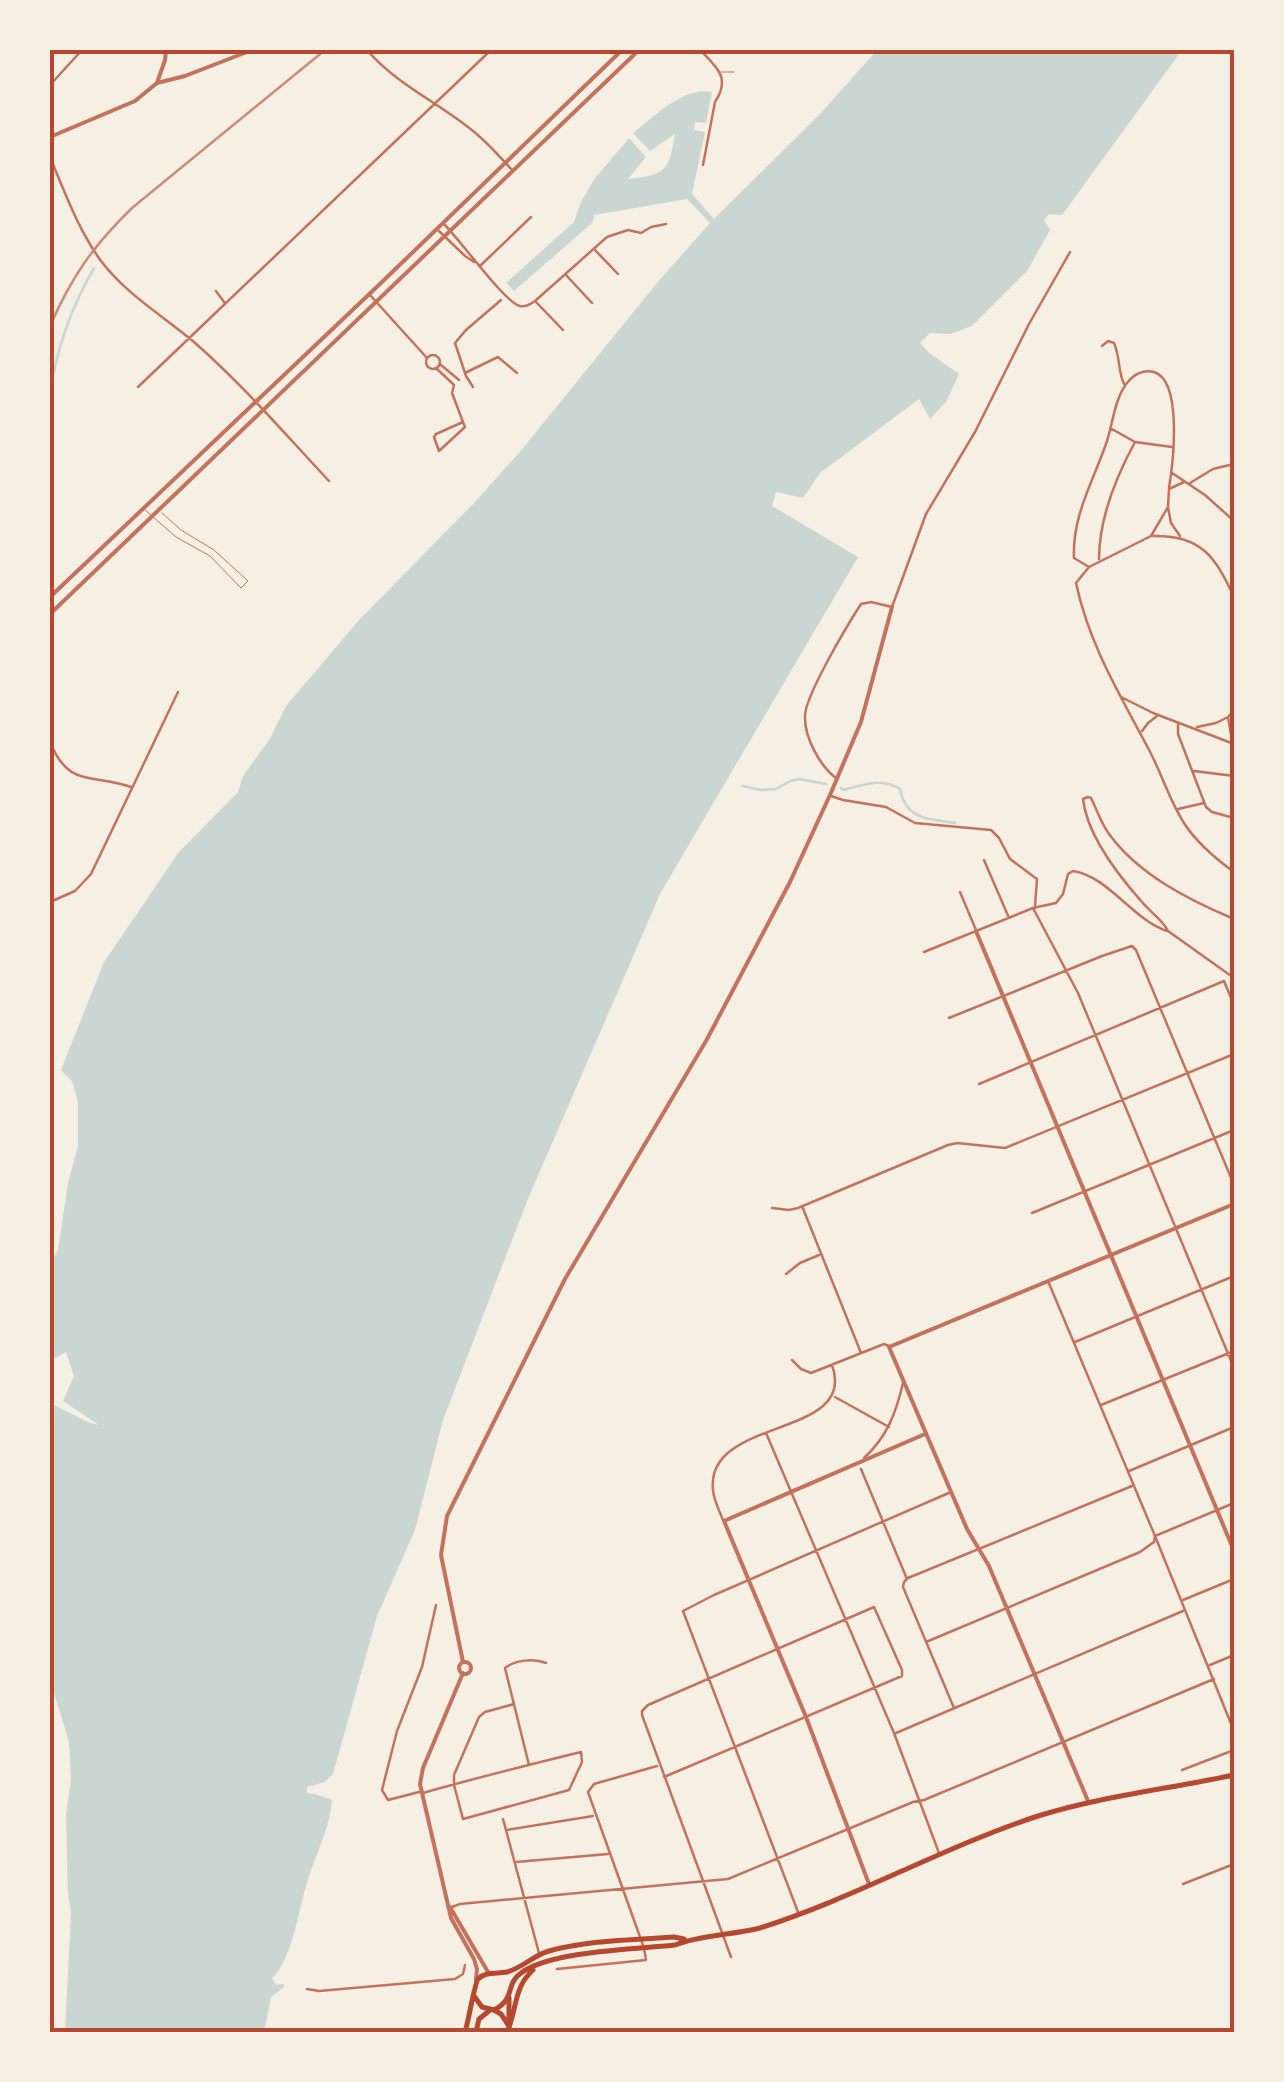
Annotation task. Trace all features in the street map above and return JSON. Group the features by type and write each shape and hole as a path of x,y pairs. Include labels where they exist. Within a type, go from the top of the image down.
{"main road":[{"path":"476,2032 480,2016 504,2005 519,1975 540,1966 572,1956 675,1945 760,1928 1038,1816 1234,1775"},
{"path":"465,2032 476,1982 490,1973 513,1970 539,1954 571,1946 674,1937 687,1940"},
{"path":"509,2029 520,1985 540,1966"},
{"path":"490,1973 506,1980 509,2029"},
{"path":"474,1996 482,2007 502,2014 509,2029"}],"street":[{"path":"50,85 82,50"},
{"path":"50,137 144,96 157,83 166,50"},
{"path":"157,83 252,50"},
{"path":"368,50 392,74 472,130 513,170"},
{"path":"138,387 491,50"},
{"path":"50,597 622,50"},
{"path":"50,614 639,50"},
{"path":"700,50 721,72 722,84 703,166"},
{"path":"50,157 74,215 113,274 144,304 190,338 329,480"},
{"path":"477,265 531,217"},
{"path":"442,222 477,265"},
{"path":"436,228 517,305 526,306 608,237 621,231 641,233 666,224"},
{"path":"594,248 618,274"},
{"path":"476,1982 477,1965 451,1918 421,1792 424,1768 463,1673 442,1566 445,1522 565,1279 706,1041 790,882 866,708 892,607 926,514 975,432 1070,252"},
{"path":"565,274 592,303"},
{"path":"216,291 225,303"},
{"path":"368,294 427,358 428,367 438,366 459,380"},
{"path":"474,387 466,375 456,341 501,300"},
{"path":"535,300 563,330"},
{"path":"1102,346 1108,341 1114,343 1126,385"},
{"path":"427,358 436,356 440,359 438,366"},
{"path":"463,422 436,434 439,451 466,427 452,393 459,380 498,357 517,373"},
{"path":"438,366 454,385"},
{"path":"1089,568 1074,558 1080,510 1126,385 1143,372 1153,372 1162,377 1172,403 1168,507 1172,526 1181,537 1208,554 1234,597"},
{"path":"1110,428 1135,442 1173,448"},
{"path":"1100,562 1107,508 1135,442"},
{"path":"1169,489 1234,464"},
{"path":"1171,472 1214,501 1234,521"},
{"path":"1151,536 1168,507"},
{"path":"1181,537 1151,536 1089,568 1076,583 1097,650 1176,810 1198,840 1234,872"},
{"path":"837,779 826,769 808,734 808,703 862,604 892,607"},
{"path":"52,901 75,891 92,874 178,692"},
{"path":"1120,696 1159,716 1234,744"},
{"path":"1194,728 1216,723 1234,710"},
{"path":"1141,734 1159,716"},
{"path":"1228,717 1234,744"},
{"path":"1178,722 1178,734 1204,802 1210,811 1234,818"},
{"path":"50,742 57,760 70,772 132,788"},
{"path":"1193,771 1234,776"},
{"path":"830,796 889,808 915,822 994,832 1010,859 1037,879 1034,908 1096,1035 1234,1368"},
{"path":"1168,932 1108,858 1086,814 1086,797 1091,798 1110,835 1130,856 1174,890 1234,919"},
{"path":"1176,810 1204,802"},
{"path":"984,860 1009,918"},
{"path":"924,952 1034,908 1051,905 1062,894 1068,874 1077,871 1234,978"},
{"path":"960,892 1234,1551"},
{"path":"949,1018 1129,946 1136,950 1234,1185"},
{"path":"978,1084 1224,981 1234,1004"},
{"path":"772,1208 789,1210 802,1206 948,1145 1005,1148 1234,1054"},
{"path":"1032,1213 1234,1130"},
{"path":"792,1360 811,1373 884,1344 889,1346 1234,1204"},
{"path":"802,1206 862,1353"},
{"path":"786,1274 822,1254"},
{"path":"1074,1342 1234,1276"},
{"path":"1048,1281 1234,1731"},
{"path":"889,1346 951,1492 1036,1674 1089,1803"},
{"path":"1100,1406 1234,1352"},
{"path":"832,1365 837,1379 834,1396 815,1412 731,1450 717,1467 713,1490 869,1884"},
{"path":"860,1466 889,1427 903,1381"},
{"path":"834,1396 889,1427"},
{"path":"1128,1471 1234,1427"},
{"path":"766,1433 894,1733 940,1854"},
{"path":"724,1521 860,1466 926,1433"},
{"path":"860,1466 907,1579"},
{"path":"954,1709 904,1582 1134,1486"},
{"path":"799,1914 683,1611 951,1492"},
{"path":"926,1642 1140,1552 1156,1536 1234,1503"},
{"path":"1182,1601 1234,1579"},
{"path":"436,1605 422,1667 398,1731 382,1790 388,1800 454,1784 581,1752 582,1762 569,1790 464,1818 454,1784 454,1775 479,1717 514,1704"},
{"path":"664,1777 902,1676 874,1607 642,1710 660,1766 664,1777 723,1936 731,1957"},
{"path":"894,1733 1185,1610"},
{"path":"1208,1666 1234,1655"},
{"path":"529,1765 505,1668 517,1662 546,1663"},
{"path":"450,1907 728,1879 1214,1679"},
{"path":"1182,1770 1234,1750"},
{"path":"558,1970 646,1960 588,1792 594,1784 660,1766"},
{"path":"506,1830 596,1816"},
{"path":"503,1818 539,1954"},
{"path":"514,1862 610,1854"},
{"path":"1183,1884 1234,1864"},
{"path":"450,1907 490,1973"},
{"path":"307,1989 455,1979 463,1974 465,1965"}],"lane":[{"path":"721,72 734,72"},
{"path":"142,508 176,537 210,556 240,588 248,581 214,550 181,530 150,500"},
{"path":"210,556 214,550"},
{"path":"219,564 225,559"},
{"path":"229,575 234,569"}],"shaded area":[{"path":"877,50 1182,50 1062,215 1049,214 1044,220 1050,230 1027,271 972,326 950,334 930,333 920,343 959,374 946,402 930,419 919,399 820,473 803,498 776,492 772,506 858,557 661,892 527,1201 443,1420 415,1530 377,1616 333,1774 325,1782 307,1787 307,1793 332,1800 331,1810 291,1944 272,1979 284,1987 271,1997 264,2032 65,2032 71,1913 66,1815 71,1779 69,1742 50,1679 50,1403 99,1425 63,1401 74,1376 66,1352 50,1361 50,1264 58,1250 78,1146 78,1102 72,1081 61,1070 104,962 179,852 238,792 243,776 269,740 286,706 359,620 519,453 710,223 687,199 594,215 593,222 514,291 506,283 574,222 595,178 629,138 646,157 628,179 664,169 675,134 650,151 633,133 681,98 701,91 712,92 706,123 695,122 694,130 705,132 692,194 714,219 822,112"}],"waterway":[{"path":"50,394 66,329 94,268"},
{"path":"743,786 776,789 799,779 826,784"},
{"path":"841,788 893,785 900,789 913,812 927,819 955,823"}],"railway":[{"path":"50,326 85,263 132,208 325,50"}]}
